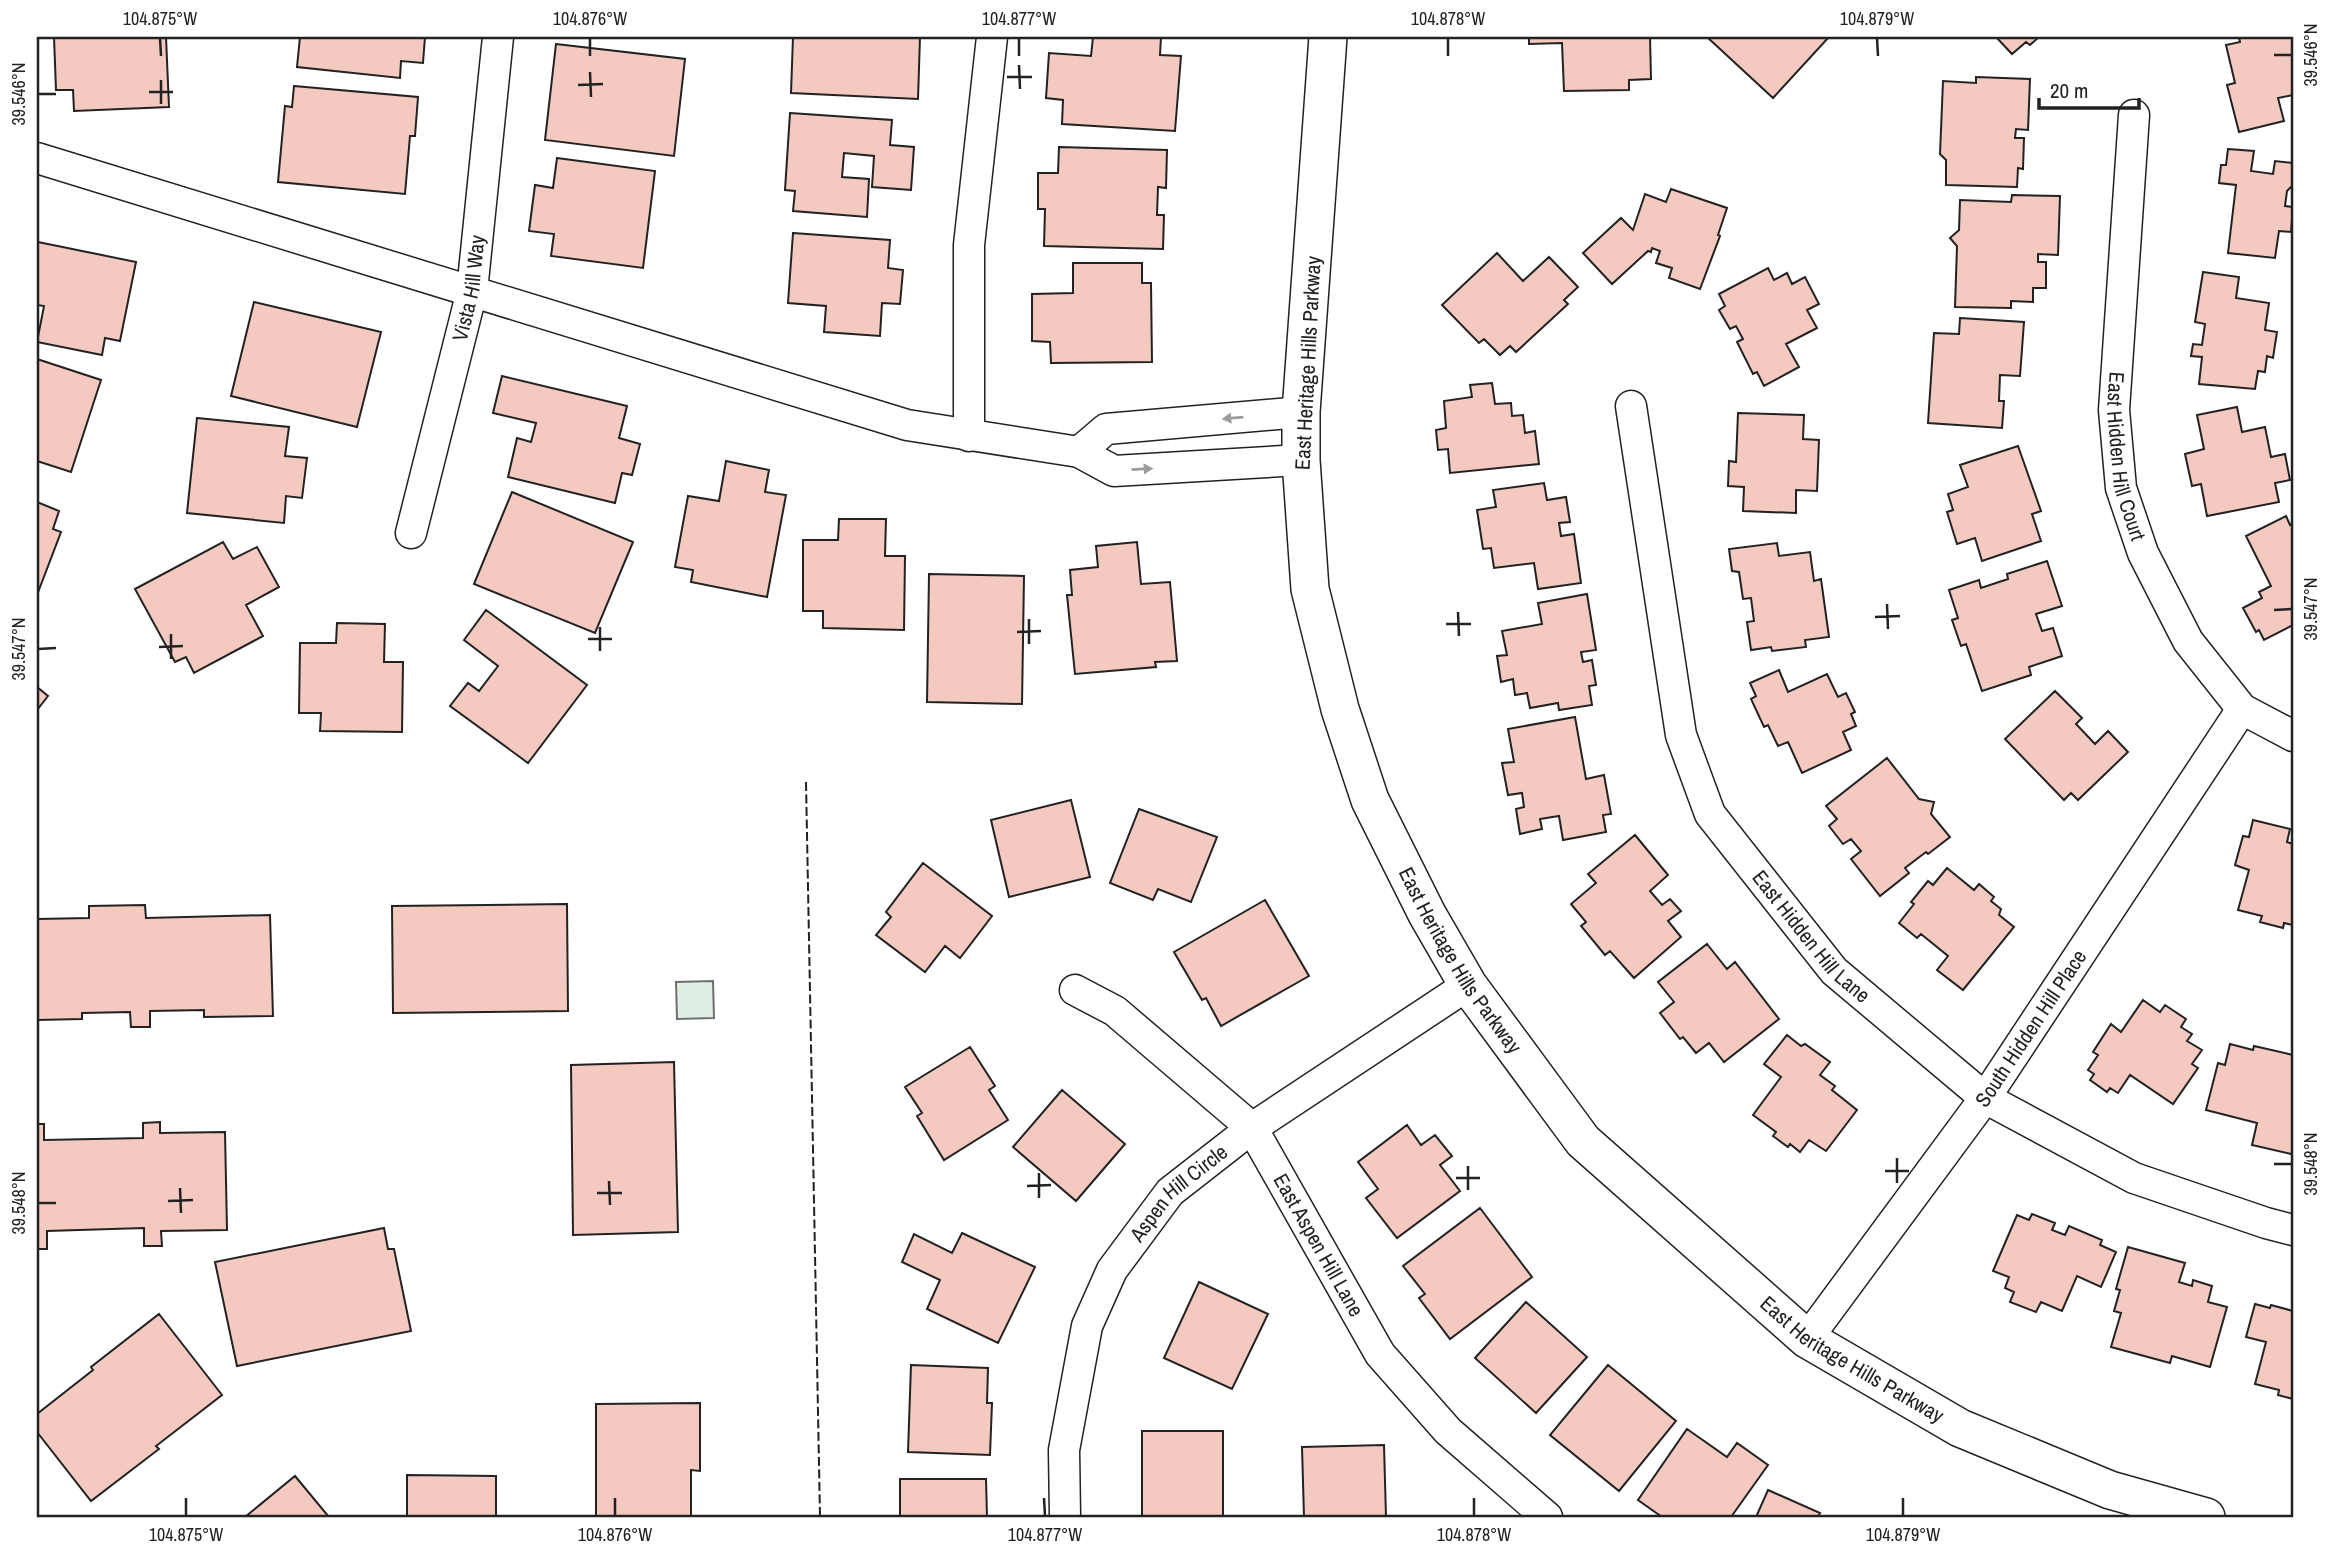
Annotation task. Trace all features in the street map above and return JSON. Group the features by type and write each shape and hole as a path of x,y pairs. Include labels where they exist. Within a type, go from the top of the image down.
{"street":[{"name":"Vista Hill Way","path":"411,533 472,291 498,37"},
{"path":"969,436 969,245 992,37"},
{"name":"East Heritage Hills Parkway","path":"1328,37 1301,412 1301,460 1310,589 1340,709 1370,800 1427,914 1468,985 1583,1141 1807,1339 1960,1428 2110,1490 2206,1517"},
{"name":"East Hidden Hill Court","path":"2134,115 2114,410 2120,488 2143,553 2188,641 2242,709 2293,736"},
{"path":"37,158 907,425 1079,452 1114,471 1301,460"},
{"name":"East Hidden Hill Lane","path":"1631,406 1681,735 1710,814 1834,971 1985,1098 2134,1178 2293,1230"},
{"path":"1079,452 1106,429 1301,412"},
{"name":"South Hidden Hill Place","path":"1807,1339 1985,1098 2242,709"},
{"name":"Aspen Hill Circle","path":"1065,1517 1064,1450 1087,1326 1112,1270 1170,1192 1252,1128 1468,985"},
{"name":"East Aspen Hill Lane","path":"1075,990 1115,1011 1252,1128 1380,1354 1448,1432 1547,1517"}],"green space":[{"path":"713,981 714,1018 677,1019 676,982"}],"building":[{"path":"54,37 166,37 169,107 74,111 73,90 56,90"},
{"path":"300,37 425,37 423,63 401,61 400,78 297,67"},
{"path":"793,37 920,37 918,99 791,93"},
{"path":"1093,37 1161,37 1160,55 1181,56 1175,131 1062,124 1063,100 1046,98 1049,53 1091,56"},
{"path":"1529,37 1650,37 1651,79 1629,80 1629,90 1564,91 1562,43 1529,44"},
{"path":"1707,37 1829,37 1773,98"},
{"path":"1996,37 2039,37 2030,45 2026,42 2012,54"},
{"path":"2239,37 2293,37 2293,95 2278,98 2284,121 2239,132 2227,85 2235,83 2226,45 2240,42"},
{"path":"556,44 685,59 674,156 545,140"},
{"path":"1976,77 2030,79 2028,130 2016,129 2015,138 2024,138 2023,169 2018,168 2017,187 1946,185 1946,160 1940,154 1943,81 1976,83"},
{"path":"294,86 418,97 415,136 410,136 405,194 278,182 285,106 292,107"},
{"path":"790,113 892,120 890,145 914,147 911,190 872,187 874,156 844,153 842,177 869,179 867,217 793,211 795,191 785,190"},
{"path":"1059,147 1167,150 1166,188 1158,187 1157,215 1164,215 1163,249 1044,246 1045,209 1038,209 1038,173 1058,173"},
{"path":"2228,149 2254,151 2251,171 2273,174 2275,161 2293,163 2293,185 2287,191 2285,206 2293,207 2291,232 2279,231 2275,258 2228,253 2236,185 2219,183 2221,165 2226,165"},
{"path":"557,158 655,171 643,268 551,256 554,234 529,231 535,185 553,188"},
{"path":"1671,189 1727,208 1718,235 1720,236 1700,289 1669,278 1672,268 1656,263 1660,251 1652,248 1651,252 1648,251 1612,284 1583,253 1621,218 1633,230 1645,194 1666,202"},
{"path":"2012,195 2060,196 2058,255 2038,254 2038,262 2046,262 2046,288 2033,288 2033,302 2011,301 2011,308 1955,307 1957,246 1950,238 1959,230 1960,200 2011,202"},
{"path":"793,233 890,240 888,268 903,270 900,304 882,303 880,336 824,332 826,306 788,303"},
{"path":"38,242 136,262 120,341 105,338 102,355 37,342 44,306 37,305"},
{"path":"1497,253 1523,281 1549,257 1578,287 1564,300 1568,304 1516,352 1510,346 1500,355 1484,339 1479,343 1442,305"},
{"path":"1073,263 1142,263 1142,283 1151,283 1152,362 1051,363 1050,342 1032,341 1032,294 1073,293"},
{"path":"1768,268 1774,280 1787,273 1792,284 1805,277 1819,304 1807,310 1817,328 1786,344 1799,367 1764,386 1757,372 1753,374 1737,342 1743,339 1736,326 1730,329 1719,310 1725,306 1719,294"},
{"path":"2203,272 2239,277 2236,298 2269,303 2265,330 2277,332 2273,358 2267,356 2265,372 2258,371 2255,389 2199,384 2202,357 2191,356 2193,344 2202,345 2205,324 2195,322"},
{"path":"254,302 381,332 357,427 231,396"},
{"path":"1960,318 2024,322 2020,376 2000,375 1999,401 2004,401 2002,428 1928,423 1934,333 1959,334"},
{"path":"37,359 101,380 71,472 37,461"},
{"path":"502,376 627,406 619,438 640,444 632,475 622,473 615,503 508,477 517,438 531,442 536,423 493,413"},
{"path":"1492,383 1495,404 1511,403 1512,416 1523,415 1525,433 1535,431 1539,464 1450,473 1448,449 1438,450 1436,430 1446,428 1444,401 1472,397 1470,385"},
{"path":"2237,407 2242,432 2265,427 2271,457 2285,454 2290,480 2275,483 2279,502 2207,516 2201,484 2192,486 2185,454 2204,449 2197,415"},
{"path":"1738,413 1804,415 1803,439 1819,440 1817,491 1796,490 1796,513 1743,511 1744,487 1728,486 1729,461 1736,462"},
{"path":"197,418 289,427 285,456 307,458 302,498 286,496 284,523 187,513"},
{"path":"2018,446 2041,511 2032,514 2041,541 1982,561 1975,538 1957,544 1947,512 1953,510 1948,494 1968,487 1960,465"},
{"path":"726,461 769,470 765,492 786,495 767,597 691,582 693,570 675,567 688,496 719,501"},
{"path":"1544,483 1547,500 1566,497 1570,522 1559,523 1561,536 1574,534 1581,583 1538,589 1534,563 1494,568 1491,548 1483,549 1477,510 1496,507 1493,490"},
{"path":"512,492 633,542 595,633 474,584"},
{"path":"37,502 59,511 53,529 61,532 37,595"},
{"path":"2286,516 2290,525 2293,523 2293,625 2264,640 2259,630 2256,632 2243,608 2262,598 2259,592 2271,586 2246,536"},
{"path":"839,519 886,519 885,556 905,556 904,630 823,628 823,611 803,611 803,540 838,540"},
{"path":"223,542 233,559 257,547 279,587 246,605 263,636 194,673 186,657 175,662 135,589"},
{"path":"1137,542 1141,584 1170,582 1177,661 1155,662 1156,667 1075,674 1067,595 1072,595 1070,570 1098,567 1096,546"},
{"path":"1777,543 1779,556 1810,552 1814,581 1821,579 1829,637 1805,640 1806,647 1772,651 1771,647 1751,650 1747,622 1754,621 1751,598 1743,599 1739,572 1732,571 1729,549"},
{"path":"2047,561 2062,606 2036,614 2042,631 2053,628 2062,656 2029,667 2031,675 1982,691 1966,644 1961,646 1952,620 1958,618 1949,590 1979,580 1981,588 2008,579 2007,574"},
{"path":"929,574 1024,576 1022,704 927,702"},
{"path":"1587,594 1596,650 1581,652 1583,662 1592,660 1596,685 1589,686 1592,705 1559,710 1558,703 1530,708 1527,693 1515,695 1513,679 1501,682 1497,656 1507,655 1502,631 1542,624 1538,603"},
{"path":"486,610 587,685 528,763 450,706 468,683 479,691 498,666 464,640"},
{"path":"337,623 385,624 384,662 403,662 402,732 320,731 321,713 299,713 300,643 336,643"},
{"path":"1779,670 1788,692 1827,674 1838,697 1846,693 1855,712 1851,714 1856,726 1843,732 1851,750 1802,773 1788,742 1778,746 1768,725 1764,727 1751,699 1756,696 1750,683"},
{"path":"37,687 48,696 37,710"},
{"path":"2055,691 2082,718 2076,724 2095,744 2108,731 2128,752 2078,800 2071,793 2064,800 2005,739"},
{"path":"1575,717 1586,779 1604,775 1611,814 1603,815 1606,832 1563,840 1559,816 1540,819 1542,829 1520,834 1516,809 1524,807 1522,793 1508,795 1502,763 1514,762 1508,729"},
{"path":"1887,758 1919,799 1934,802 1931,814 1950,837 1905,868 1909,873 1880,896 1851,859 1861,851 1851,839 1843,844 1829,826 1837,819 1826,806"},
{"path":"1071,800 1090,877 1009,897 991,820"},
{"path":"1139,809 1217,837 1191,902 1158,889 1153,900 1110,883"},
{"path":"2253,820 2290,829 2287,842 2293,844 2293,925 2284,923 2283,928 2260,922 2262,916 2238,910 2249,870 2235,865 2243,836 2249,837"},
{"path":"1635,835 1668,875 1650,891 1662,905 1670,899 1681,911 1668,921 1681,937 1634,978 1610,951 1605,955 1581,926 1586,922 1571,904 1596,883 1588,874"},
{"path":"923,863 992,916 960,958 945,946 925,972 876,935 891,917 886,912"},
{"path":"1947,868 1974,890 1979,884 1994,897 1991,901 2001,909 1999,915 2014,927 1963,990 1937,970 1948,956 1921,934 1917,938 1899,923 1928,881 1933,885"},
{"path":"1265,900 1309,976 1221,1026 1206,998 1202,1000 1174,952"},
{"path":"567,904 568,1011 393,1013 392,906"},
{"path":"145,905 146,918 270,915 273,1016 204,1017 204,1010 150,1011 150,1027 131,1027 130,1012 82,1013 82,1019 37,1020 37,919 89,918 89,906"},
{"path":"1707,944 1727,969 1735,962 1779,1019 1724,1062 1709,1043 1696,1053 1683,1037 1680,1039 1660,1013 1674,1002 1658,982"},
{"path":"2143,1000 2160,1012 2165,1005 2186,1019 2181,1027 2192,1034 2187,1041 2202,1050 2192,1064 2198,1068 2173,1104 2130,1075 2118,1093 2110,1088 2107,1092 2090,1080 2094,1074 2088,1070 2098,1055 2093,1052 2111,1024 2121,1032"},
{"path":"1787,1035 1830,1062 1820,1075 1835,1086 1832,1090 1857,1110 1826,1151 1809,1140 1800,1152 1790,1144 1788,1147 1773,1136 1776,1132 1753,1115 1781,1077 1764,1064"},
{"path":"2230,1044 2253,1050 2254,1046 2293,1055 2291,1154 2252,1145 2257,1123 2206,1110 2218,1063 2225,1065"},
{"path":"970,1047 995,1086 989,1090 1008,1120 944,1160 917,1116 922,1113 905,1087"},
{"path":"674,1062 678,1232 573,1235 571,1065"},
{"path":"1062,1090 1125,1144 1076,1201 1013,1147"},
{"path":"160,1122 160,1133 225,1132 227,1230 161,1231 162,1246 144,1246 144,1228 47,1231 47,1249 37,1249 37,1124 44,1124 44,1140 143,1138 143,1123"},
{"path":"1407,1125 1421,1145 1435,1135 1452,1156 1440,1165 1460,1191 1397,1238 1366,1198 1378,1189 1358,1162"},
{"path":"1480,1208 1532,1277 1450,1339 1419,1298 1425,1294 1403,1266"},
{"path":"2032,1214 2055,1223 2052,1230 2065,1235 2069,1226 2102,1240 2100,1245 2116,1252 2101,1287 2077,1276 2062,1311 2041,1302 2036,1312 2010,1302 2014,1292 2005,1288 2009,1277 1993,1271 2017,1215 2029,1220"},
{"path":"384,1228 388,1249 394,1249 411,1331 237,1366 215,1262"},
{"path":"962,1233 1035,1267 998,1343 927,1309 940,1280 902,1262 914,1234 952,1253"},
{"path":"2128,1247 2185,1263 2179,1282 2192,1286 2193,1280 2212,1286 2208,1302 2227,1307 2210,1367 2172,1356 2170,1363 2111,1347 2121,1313 2114,1311 2120,1290 2116,1289"},
{"path":"1199,1282 1268,1314 1232,1389 1164,1358"},
{"path":"1526,1302 1587,1357 1536,1413 1475,1358"},
{"path":"2255,1304 2293,1311 2293,1399 2278,1395 2279,1390 2255,1384 2266,1342 2246,1337"},
{"path":"159,1314 222,1395 156,1446 159,1449 91,1501 37,1432 37,1414 93,1370 91,1367"},
{"path":"911,1365 988,1368 987,1403 992,1403 990,1455 908,1452"},
{"path":"1608,1365 1676,1421 1619,1491 1550,1435"},
{"path":"700,1403 700,1471 691,1470 691,1517 596,1517 596,1404"},
{"path":"1687,1429 1727,1457 1737,1443 1768,1465 1731,1517 1662,1517 1638,1500"},
{"path":"1142,1431 1223,1431 1223,1517 1142,1517"},
{"path":"1384,1445 1386,1517 1304,1517 1302,1447"},
{"path":"407,1475 496,1476 496,1517 407,1517"},
{"path":"295,1476 329,1517 245,1517"},
{"path":"900,1479 986,1479 987,1517 900,1517"},
{"path":"1768,1490 1820,1513 1818,1517 1756,1517"}],"fence":[{"path":"806,782 820,1517"}]}
